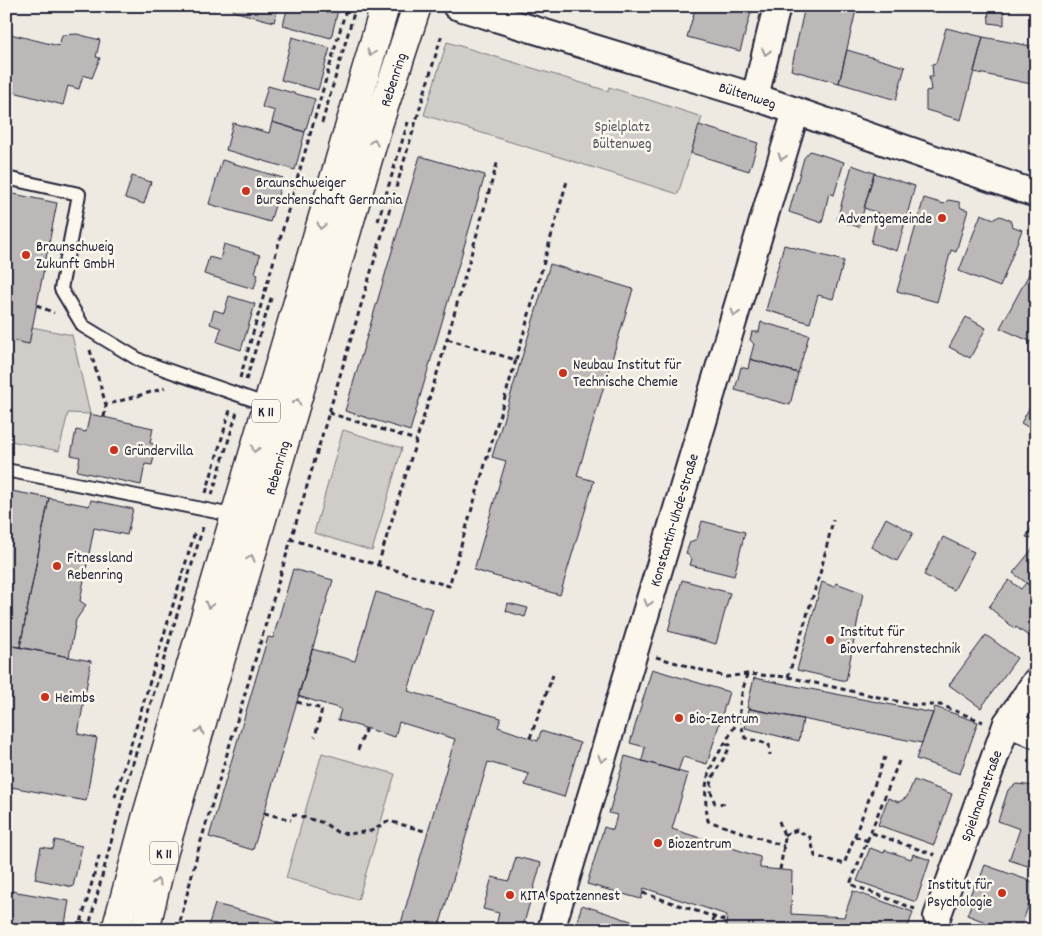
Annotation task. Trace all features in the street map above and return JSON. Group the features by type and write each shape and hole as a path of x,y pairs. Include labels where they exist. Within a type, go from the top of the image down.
{"main road":[{"name":"Rebenring","path":"116,930 147,815 385,6"},
{"name":"Rebenring","path":"145,930 164,851 378,125 417,6"}],"street":[{"name":"Bültenweg","path":"456,6 754,97 1036,194"},
{"path":"754,97 777,6"},
{"name":"Konstantin-Uhde-Straße","path":"550,930 796,111"},
{"name":"Spielmannstraße","path":"937,916 956,862 997,723 1036,681"},
{"path":"997,723 1036,734"}],"lane":[{"path":"6,178 79,194 61,288 83,326 141,361 192,381 268,405"},
{"path":"6,470 262,521"}],"path":[{"path":"88,930 122,800 208,510 347,6"},
{"path":"321,127 356,6"},
{"path":"178,930 192,871 442,34"},
{"path":"336,45 344,47"},
{"path":"321,97 329,99"},
{"path":"378,565 447,339 498,160"},
{"path":"290,539 449,586 567,181"},
{"path":"205,494 272,293"},
{"path":"37,305 83,326 106,405 104,417"},
{"path":"447,339 516,360"},
{"path":"106,405 192,381"},
{"path":"329,413 416,440"},
{"path":"788,676 821,570 833,520"},
{"path":"115,797 195,532"},
{"path":"634,651 726,677 747,674 788,676 914,705 941,704 997,723"},
{"path":"747,674 739,706 739,718 745,738 769,744 770,756"},
{"path":"530,738 552,675"},
{"path":"297,702 322,709 315,737"},
{"path":"739,718 726,744 709,767 705,784 708,821 784,846"},
{"path":"358,750 366,728"},
{"path":"726,744 730,745 728,753 718,764 712,784 715,803 727,804"},
{"path":"784,835 797,830 810,837 816,856 844,864 885,757"},
{"path":"899,761 850,884 937,916"},
{"path":"264,813 291,820"},
{"path":"292,814 324,823 337,832 348,834 371,831 389,821 428,832"},
{"path":"779,821 784,835 780,870"},
{"path":"872,832 956,862"},
{"path":"855,836 868,841"},
{"path":"79,930 100,853"},
{"path":"643,893 714,915 726,921"},
{"path":"712,930 714,915"}],"green space":[{"name":"Spielplatz Bültenweg","path":"447,42 608,91 609,87 702,117 678,194 424,115"},
{"path":"32,327 72,335 90,414 68,413 59,451 6,440 6,339 29,344"},
{"path":"343,430 402,448 372,551 314,533"},
{"path":"322,753 395,774 358,900 286,878"}],"building":[{"path":"177,6 216,6 215,10 201,7 199,12"},
{"path":"234,6 278,6 274,22 233,11"},
{"path":"288,6 339,6 331,38 283,25"},
{"path":"696,6 747,6 752,9 740,51 687,37"},
{"path":"805,6 857,6 839,83 791,70"},
{"path":"988,6 1004,6 1004,25 989,23"},
{"path":"946,28 983,37 961,120 926,110 926,91 931,90 929,77 933,77 932,64 936,63"},
{"path":"6,33 59,46 62,35 77,34 100,40 96,57 100,58 92,78 83,75 79,89 68,86 63,105 6,90"},
{"path":"292,37 330,48 318,90 281,80"},
{"path":"983,37 1036,47 1036,85 974,72"},
{"path":"847,50 905,67 896,100 839,83"},
{"path":"268,86 315,99 305,132 272,122 275,111 262,107"},
{"path":"272,122 305,132 295,170 226,150 233,123 269,133"},
{"path":"699,125 758,143 749,171 691,153"},
{"path":"810,151 844,162 834,195 829,193 822,223 789,212 804,158"},
{"path":"420,156 485,175 410,431 345,411"},
{"name":"Braunschweiger Burschenschaft Germania","path":"222,160 283,178 270,222 209,204"},
{"path":"852,165 874,173 859,227 837,220"},
{"path":"874,173 915,186 897,251 871,243 878,213 864,208"},
{"path":"132,176 151,182 144,204 125,198"},
{"name":"Braunschweig Zukunft GmbH","path":"9,193 57,203 29,344 6,339 6,205"},
{"path":"924,198 944,204 948,200 959,202 961,208 968,210 956,252 951,250 937,302 897,291"},
{"path":"981,214 994,219 1000,216 1010,220 1012,226 1022,230 1000,287 959,271"},
{"path":"224,244 260,255 255,273 258,274 254,289 204,274 209,257 220,260"},
{"path":"784,245 844,261 833,299 818,295 810,323 766,310"},
{"path":"1036,261 1036,344 1000,328"},
{"name":"Neubau Institut für Technische Chemie","path":"550,264 633,289 577,476 594,481 560,595 474,570 506,461 492,457"},
{"path":"229,296 255,304 241,350 217,342 221,328 210,324 214,310 224,313"},
{"path":"966,317 986,328 970,358 949,347"},
{"path":"761,322 809,335 798,373 750,359 754,344 750,340 752,332 759,332"},
{"path":"750,359 798,373 790,405 735,390 741,367 748,369"},
{"path":"1036,396 1036,425 1033,430 1021,423"},
{"name":"Gründervilla","path":"90,414 153,428 150,443 157,445 152,465 145,464 141,485 77,471 80,457 71,455 76,430 86,432"},
{"path":"6,490 49,498 20,647 6,645"},
{"path":"49,498 89,506 91,500 133,509 127,535 94,528 80,601 86,605 76,620 69,657 20,647"},
{"path":"886,518 913,533 897,561 871,547"},
{"path":"1036,520 1036,539 1026,537"},
{"path":"702,521 745,532 734,576 690,565 692,559 686,553 690,542 697,539"},
{"path":"943,537 974,552 954,590 924,575"},
{"path":"1034,547 1036,548 1036,590 1013,573"},
{"path":"293,569 333,580 253,850 209,837 268,637 273,638"},
{"path":"682,580 730,593 716,644 668,631"},
{"path":"1009,580 1021,589 1026,583 1036,590 1036,637 1034,640 1016,627 1015,629 989,607"},
{"name":"Institut für Bioverfahrenstechnik","path":"822,582 834,587 836,583 863,593 846,681 797,670"},
{"path":"376,592 433,609 408,691 501,718 498,727 538,741 541,731 580,743 564,797 525,785 529,774 488,762 438,930 399,930 455,739 399,722 395,737 338,720 341,709 298,696 312,649 355,661"},
{"path":"508,603 528,608 525,617 506,611"},
{"path":"986,635 1017,658 981,708 949,685"},
{"name":"Heimbs","path":"6,645 91,661 78,734 97,738 86,801 6,786"},
{"name":"Bio-Zentrum","path":"652,669 729,692 707,764 683,757 678,771 642,761 645,747 630,743"},
{"path":"754,678 933,713 922,743 747,708"},
{"path":"935,707 978,722 960,774 916,759"},
{"path":"749,709 803,719 799,741 745,728"},
{"name":"Biozentrum","path":"625,756 688,774 672,829 760,857 760,868 792,871 791,914 844,917 853,891 913,912 907,930 737,930 726,927 727,915 644,888 641,899 587,884 604,827 613,830 617,815 609,813"},
{"path":"914,780 952,794 934,845 878,825 888,798 899,802 907,797"},
{"path":"1016,784 1036,786 1034,868 1009,860 1020,829 998,821 1008,790"},
{"path":"55,840 82,846 73,887 35,879 41,847 53,849"},
{"path":"870,848 884,853 885,850 911,859 913,854 930,860 916,902 857,881"},
{"name":"KITA Spatzennest","path":"516,857 541,863 522,930 495,930 499,913 483,909 492,877 509,881"},
{"name":"Institut für Psychologie","path":"985,865 1036,883 1020,930 1006,930 967,915 973,900 969,898 976,880 979,881"},
{"path":"6,890 69,901 64,930 6,930"},
{"path":"215,904 269,918 286,925 284,930 207,930"},
{"path":"582,905 637,923 635,930 574,930"}],"place":[{"name":"Braunschweiger Burschenschaft Germania","path":"246,191"},
{"name":"Adventgemeinde","path":"942,218"},
{"name":"Braunschweig Zukunft GmbH","path":"26,255"},
{"name":"Neubau Institut für Technische Chemie","path":"563,373"},
{"name":"Gründervilla","path":"114,450"},
{"name":"Fitnessland Rebenring","path":"57,566"},
{"name":"Institut für Bioverfahrenstechnik","path":"830,640"},
{"name":"Heimbs","path":"45,697"},
{"name":"Bio-Zentrum","path":"679,718"},
{"name":"Biozentrum","path":"658,843"},
{"name":"Institut für Psychologie","path":"1002,893"},
{"name":"KITA Spatzennest","path":"510,895"}]}
